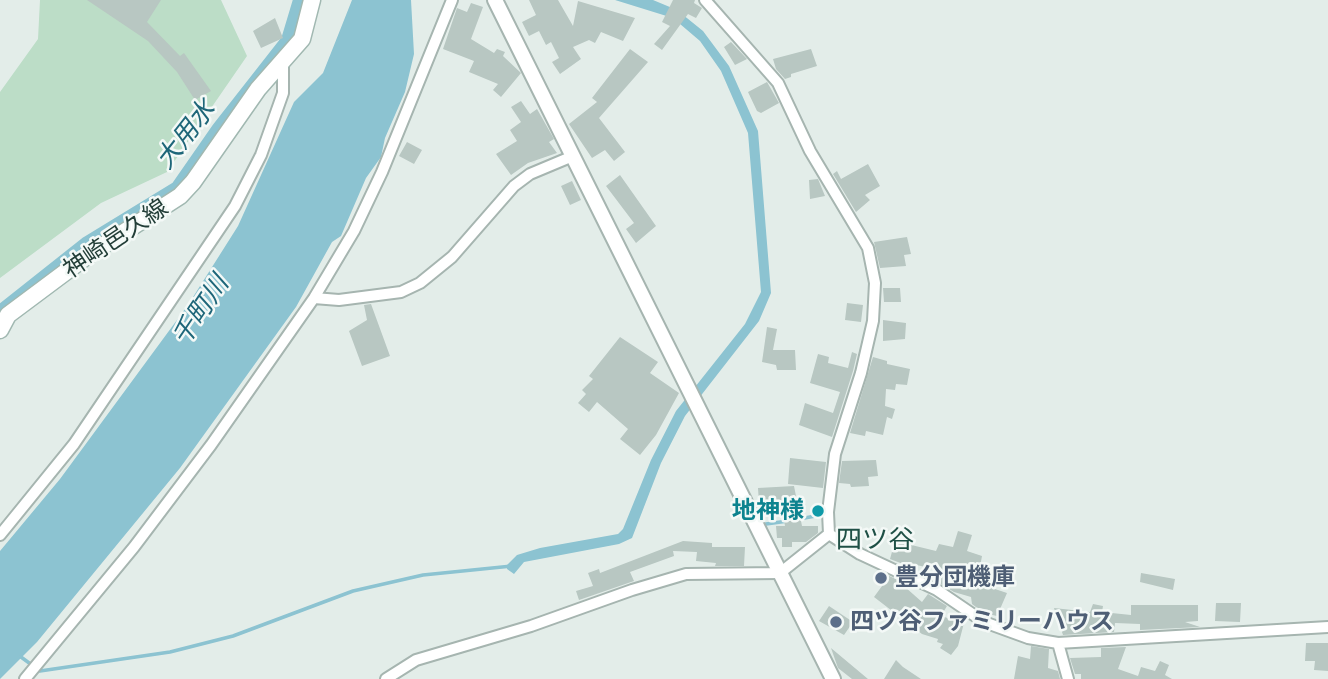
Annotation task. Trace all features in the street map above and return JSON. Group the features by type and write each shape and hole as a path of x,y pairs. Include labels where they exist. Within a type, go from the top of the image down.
{"main road":[{"name":"神崎邑久線","path":"0,330 8,315 87,256 180,196 283,59 302,39 312,0"}],"street":[{"path":"25,679 150,527 314,298 354,230 382,172 452,0"},
{"path":"495,0 833,679"},
{"path":"705,0 778,83 810,151 868,248 875,283 873,321 861,373 835,454 828,512 830,534"},
{"path":"0,535 74,444 197,267 235,206 261,155 283,93 283,59"},
{"path":"314,298 339,300 401,292 421,283 452,257 514,186 530,174 573,156"},
{"path":"386,679 416,660 531,626 686,574 780,573 830,534"},
{"path":"830,534 860,554 937,590 984,622 1028,638 1058,643 1328,626"},
{"path":"1058,643 1068,679"}],"green space":[{"path":"40,0 221,0 247,56 167,172 101,203 0,278 0,92 38,39"}],"water":[{"name":"千町川","path":"352,0 411,0 414,54 405,92 385,138 381,157 366,178 341,236 332,242 296,307 180,468 37,642 0,679 0,551 60,479 188,305 238,226 294,102 323,73"},
{"path":"615,0 653,0 677,10 703,31 729,66 758,131 771,293 759,321 685,416 661,463 632,538 619,544 524,562 514,574 507,569 507,565 517,555 540,548 618,534 623,529 651,460 676,411 745,324 761,292 748,133 721,71 700,41 673,18"}],"building":[{"path":"87,0 161,0 147,22 180,56 184,53 211,91 195,100 177,72 148,41"},
{"path":"529,0 558,0 573,26 578,1 635,18 623,41 601,32 595,43 589,40 573,47 581,59 560,74 552,62 559,58 551,42 546,45 539,31 529,36 522,22 536,15"},
{"path":"673,0 695,0 694,3 702,8 696,18 688,14 662,50 654,44 670,26 662,22"},
{"path":"471,3 483,7 471,39 494,53 497,49 505,52 503,56 521,73 501,97 493,90 498,84 469,72 474,61 443,49 457,8 467,12"},
{"path":"275,18 283,38 261,48 253,31"},
{"path":"731,42 747,59 735,65 724,47"},
{"path":"630,49 648,62 599,118 625,152 614,161 605,150 592,158 569,124 597,102 592,98"},
{"path":"811,49 817,66 791,74 791,77 785,79 776,69 773,59"},
{"path":"767,82 779,103 761,113 757,111 748,92"},
{"path":"521,101 530,114 537,109 554,139 549,142 557,153 528,163 511,175 496,154 517,141 510,130 521,122 511,107"},
{"path":"407,142 422,150 414,164 399,156"},
{"path":"868,164 880,186 865,195 870,200 856,212 833,174 837,171 841,179"},
{"path":"620,175 656,226 636,243 626,229 634,223 606,186"},
{"path":"818,179 825,196 810,199 809,180"},
{"path":"572,181 581,200 570,205 561,186"},
{"path":"907,237 911,254 904,255 906,266 880,268 874,242"},
{"path":"883,288 900,288 901,302 884,302"},
{"path":"847,303 863,305 861,322 845,320"},
{"path":"371,304 390,356 362,366 349,331 367,320 364,305"},
{"path":"883,320 906,323 905,339 883,341"},
{"path":"767,327 777,329 773,350 795,350 796,370 777,370 776,365 762,362"},
{"path":"620,337 658,362 650,373 679,393 656,435 640,455 620,439 628,429 597,402 589,412 578,403 586,394 582,390 593,379 589,376"},
{"path":"852,352 857,354 853,371 832,437 799,425 805,403 833,413 840,392 810,383 818,354 829,357 828,363 848,368"},
{"path":"873,357 887,361 887,364 910,369 907,385 896,384 895,390 886,389 885,406 895,409 892,419 887,417 883,435 866,431 865,436 850,433"},
{"path":"790,458 826,462 823,488 788,484"},
{"path":"876,460 878,476 868,477 869,486 851,487 850,484 839,483 842,461"},
{"path":"794,486 802,526 818,526 818,533 806,542 792,542 792,547 782,547 782,538 777,538 776,526 785,526 781,503 759,503 758,488"},
{"path":"958,531 972,535 967,551 982,556 977,583 1007,593 997,616 984,613 972,604 971,597 954,592 936,581 939,570 912,564 911,567 890,559 895,541 936,551 939,544 953,547"},
{"path":"683,541 712,543 712,547 745,547 744,566 715,566 716,563 696,561 697,552 673,551 674,556 630,572 634,581 579,600 576,591 593,586 588,573 599,569 600,573"},
{"path":"880,572 896,579 922,602 928,594 947,606 941,616 964,623 958,646 951,655 940,648 943,644 937,642 938,639 922,634 874,597 882,586 874,581"},
{"path":"1141,573 1175,579 1173,590 1140,582"},
{"path":"1216,603 1241,603 1240,622 1215,621"},
{"path":"1093,604 1103,606 1102,612 1131,615 1131,605 1198,605 1198,621 1185,622 1200,627 1140,630 1140,624 1115,623 1114,632 1063,635 1054,608 1090,612"},
{"name":"四ツ谷ファミリーハウス","path":"829,606 853,622 844,635 819,621"},
{"path":"1306,643 1328,643 1328,671 1314,670 1315,661 1305,661"},
{"path":"1031,646 1049,649 1048,668 1058,671 1060,679 1014,679 1018,656 1030,659"},
{"path":"1126,647 1118,669 1138,676 1141,667 1155,671 1160,661 1169,665 1165,675 1172,679 1081,679 1081,674 1075,674 1070,658 1101,657 1101,648"},
{"path":"831,648 868,679 852,679 838,668"},
{"path":"896,660 903,667 921,679 884,679"}],"waterway":[{"name":"大用水","path":"0,311 87,242 177,187 218,128 287,40 299,0"},
{"path":"799,519 821,515"},
{"path":"766,524 788,521"},
{"path":"21,657 40,671 170,652 233,636 353,591 423,575 512,566"}],"place":[{"name":"地神様","path":"818,511"},
{"name":"豊分団機庫","path":"881,578"},
{"name":"四ツ谷ファミリーハウス","path":"836,622"}],"district":[{"name":"四ツ谷","path":"875,540"}]}
